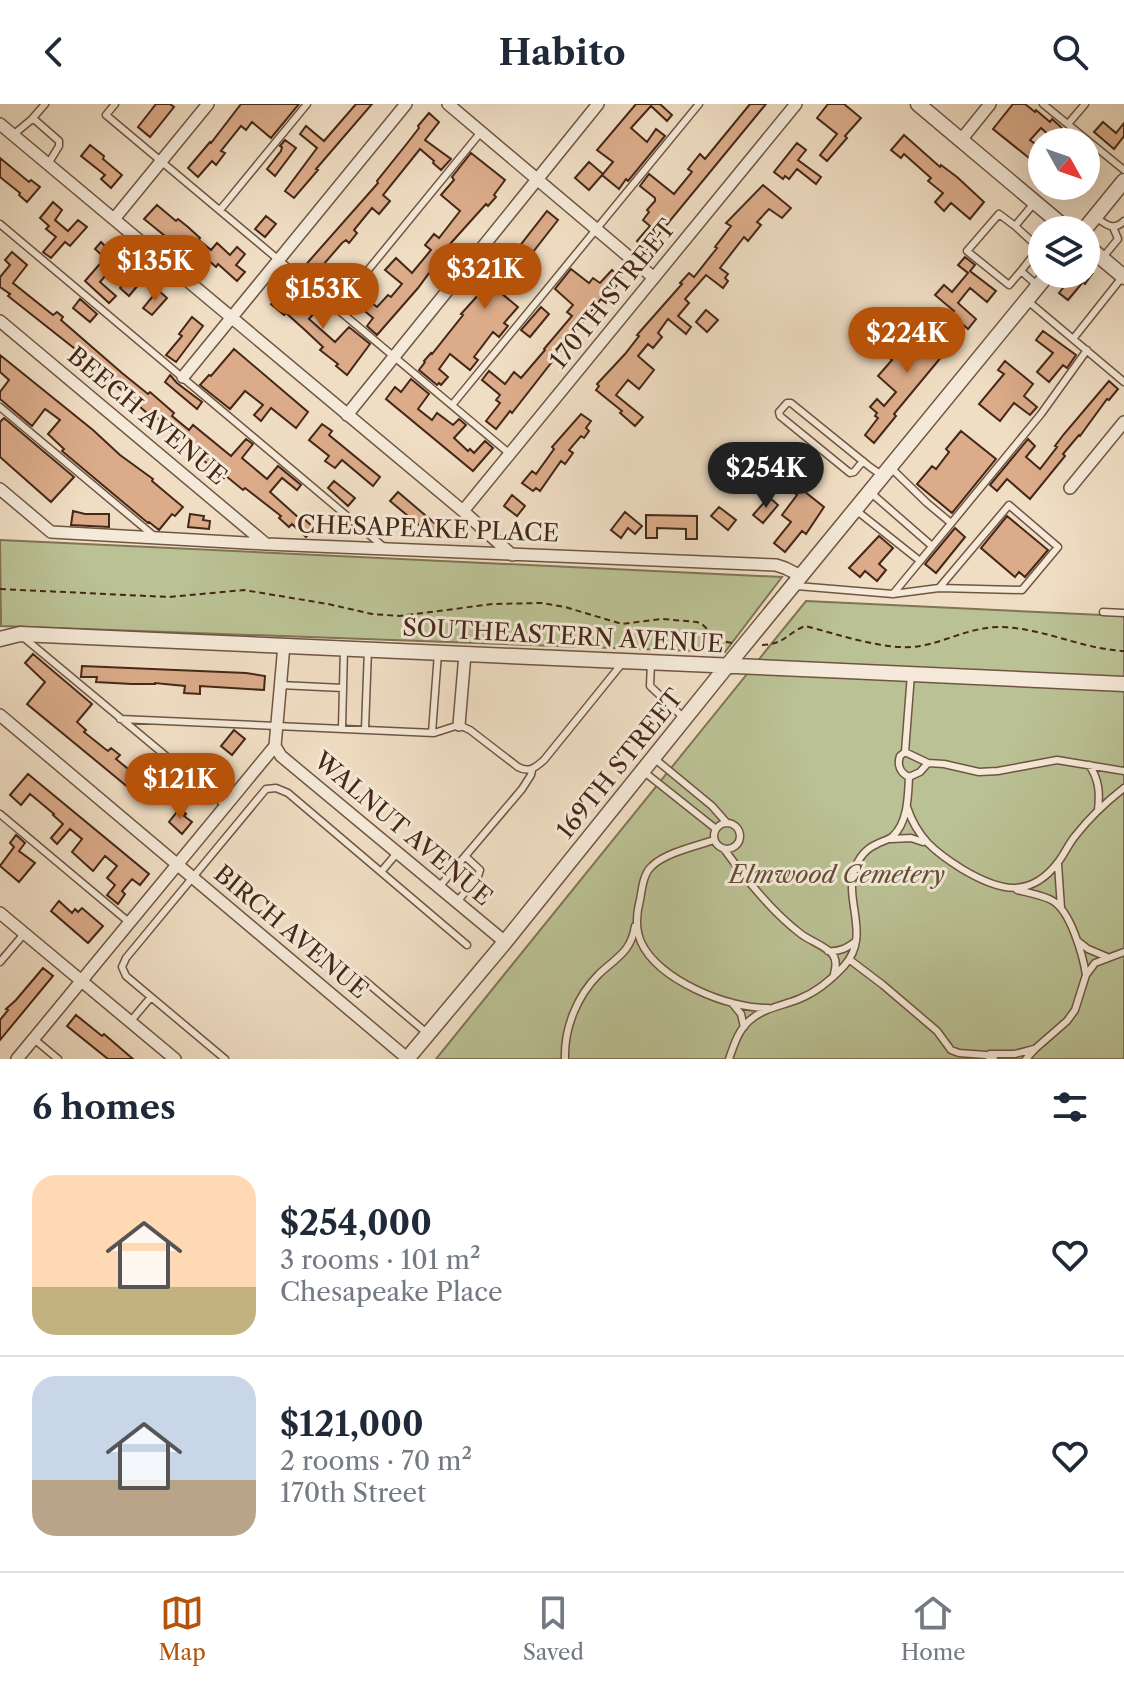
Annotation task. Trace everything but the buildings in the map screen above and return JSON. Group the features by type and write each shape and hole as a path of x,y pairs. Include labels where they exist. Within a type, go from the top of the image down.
{"street":[{"path":"114,219 208,104"},
{"path":"183,377 406,104"},
{"path":"448,104 654,278"},
{"path":"918,104 1052,216"},
{"path":"961,140 990,104"},
{"path":"347,415 597,105"},
{"name":"170TH STREET","path":"463,511 794,105"},
{"path":"0,124 513,555"},
{"path":"1096,216 1122,187"},
{"path":"1102,258 1123,276"},
{"name":"169TH STREET","path":"407,1059 1036,288"},
{"name":"BEECH AVENUE","path":"1,324 266,544"},
{"path":"1070,488 1124,422"},
{"name":"CHESAPEAKE PLACE","path":"0,489 51,532 388,550 776,565 785,568 797,581"},
{"name":"SOUTHEASTERN AVENUE","path":"0,639 20,634 1124,684"},
{"path":"17,1059 275,746 284,645"},
{"path":"459,725 465,654"},
{"name":"BIRCH AVENUE","path":"0,715 407,1059"},
{"name":"WALNUT AVENUE","path":"275,746 281,756 505,942"},
{"path":"0,913 175,1059"}],"lane":[{"path":"13,135 45,104"},
{"path":"115,104 106,115 510,454"},
{"path":"220,210 307,104"},
{"path":"452,405 699,104"},
{"path":"1043,104 1124,170"},
{"path":"1068,124 1085,104"},
{"path":"31,120 59,141 48,164"},
{"path":"337,308 481,132"},
{"path":"1015,226 1035,202"},
{"path":"999,214 1039,248 1021,271 1009,285 967,251 999,214"},
{"path":"1100,220 1113,227 1121,241 1102,258"},
{"path":"1113,227 1124,221"},
{"path":"0,224 388,550"},
{"path":"1021,271 1028,277"},
{"path":"1073,339 1123,276"},
{"path":"1027,300 1124,382"},
{"path":"893,594 1041,414 1087,350"},
{"path":"863,461 850,473 779,412 791,403 863,461 886,472 951,523"},
{"path":"0,407 157,538"},
{"path":"870,492 932,546"},
{"path":"797,581 893,594 939,588 1022,590 1058,547 1009,505 939,588"},
{"path":"856,509 920,561"},
{"path":"1103,612 1124,613"},
{"path":"20,634 226,806"},
{"path":"342,728 344,648"},
{"path":"365,729 368,649"},
{"path":"432,733 438,653"},
{"path":"439,887 624,661"},
{"path":"651,663 650,686 685,719"},
{"path":"909,777 904,775 898,762 905,752 911,674"},
{"path":"280,685 343,688"},
{"path":"120,719 432,733 459,725 518,767 532,770"},
{"path":"905,752 928,763 979,772 1057,760 1124,771"},
{"path":"654,758 712,806 727,823 735,826 740,838 733,848 724,849"},
{"path":"909,777 920,772 928,763"},
{"path":"1089,765 1098,785 1098,810"},
{"path":"643,771 716,829"},
{"path":"729,1059 738,1035 756,1015 813,993 850,960 857,927 852,877 860,857 894,836 898,829 907,807 909,777"},
{"path":"225,1059 123,972 123,963 262,793 271,788 288,793 467,945"},
{"path":"1012,889 1041,880 1098,810 1124,788"},
{"path":"907,807 912,822 926,843"},
{"path":"0,814 130,923"},
{"path":"727,823 716,829 716,844 724,849 779,914 801,934 834,956 834,976"},
{"path":"887,840 911,838 926,843 980,878 1053,901 1061,908 1079,942 1086,975"},
{"path":"565,1059 566,1034 579,1002 597,976 626,951 634,934 644,879 651,867 667,857 714,840"},
{"path":"381,872 397,853"},
{"path":"457,902 480,870 465,856"},
{"path":"1058,862 1061,908"},
{"path":"636,922 642,944 651,957 704,994 732,1003 772,1008"},
{"path":"0,962 24,933"},
{"path":"828,951 836,952 856,941"},
{"path":"1079,942 1108,957"},
{"path":"1026,1059 1075,1010 1086,975 1095,963 1124,952"},
{"path":"850,960 937,1031 951,1050 986,1055 1015,1054 1036,1048"},
{"path":"364,980 428,1034"},
{"path":"130,1022 151,997"},
{"path":"732,1003 741,1014 744,1027"},
{"path":"34,1039 58,1059"},
{"path":"986,1055 994,1059"}],"path":[{"path":"0,589 169,597 244,590 372,614 399,616 493,604 542,603 622,624 662,619 697,622 718,640 733,643"},
{"path":"764,645 784,641 805,626 881,645 906,647 931,643 962,632 1004,627 1091,647 1124,651"}],"green space":[{"path":"0,540 782,577 725,652 1,626"},
{"name":"Elmwood Cemetery","path":"806,601 1124,616 1124,1059 436,1059"}]}
